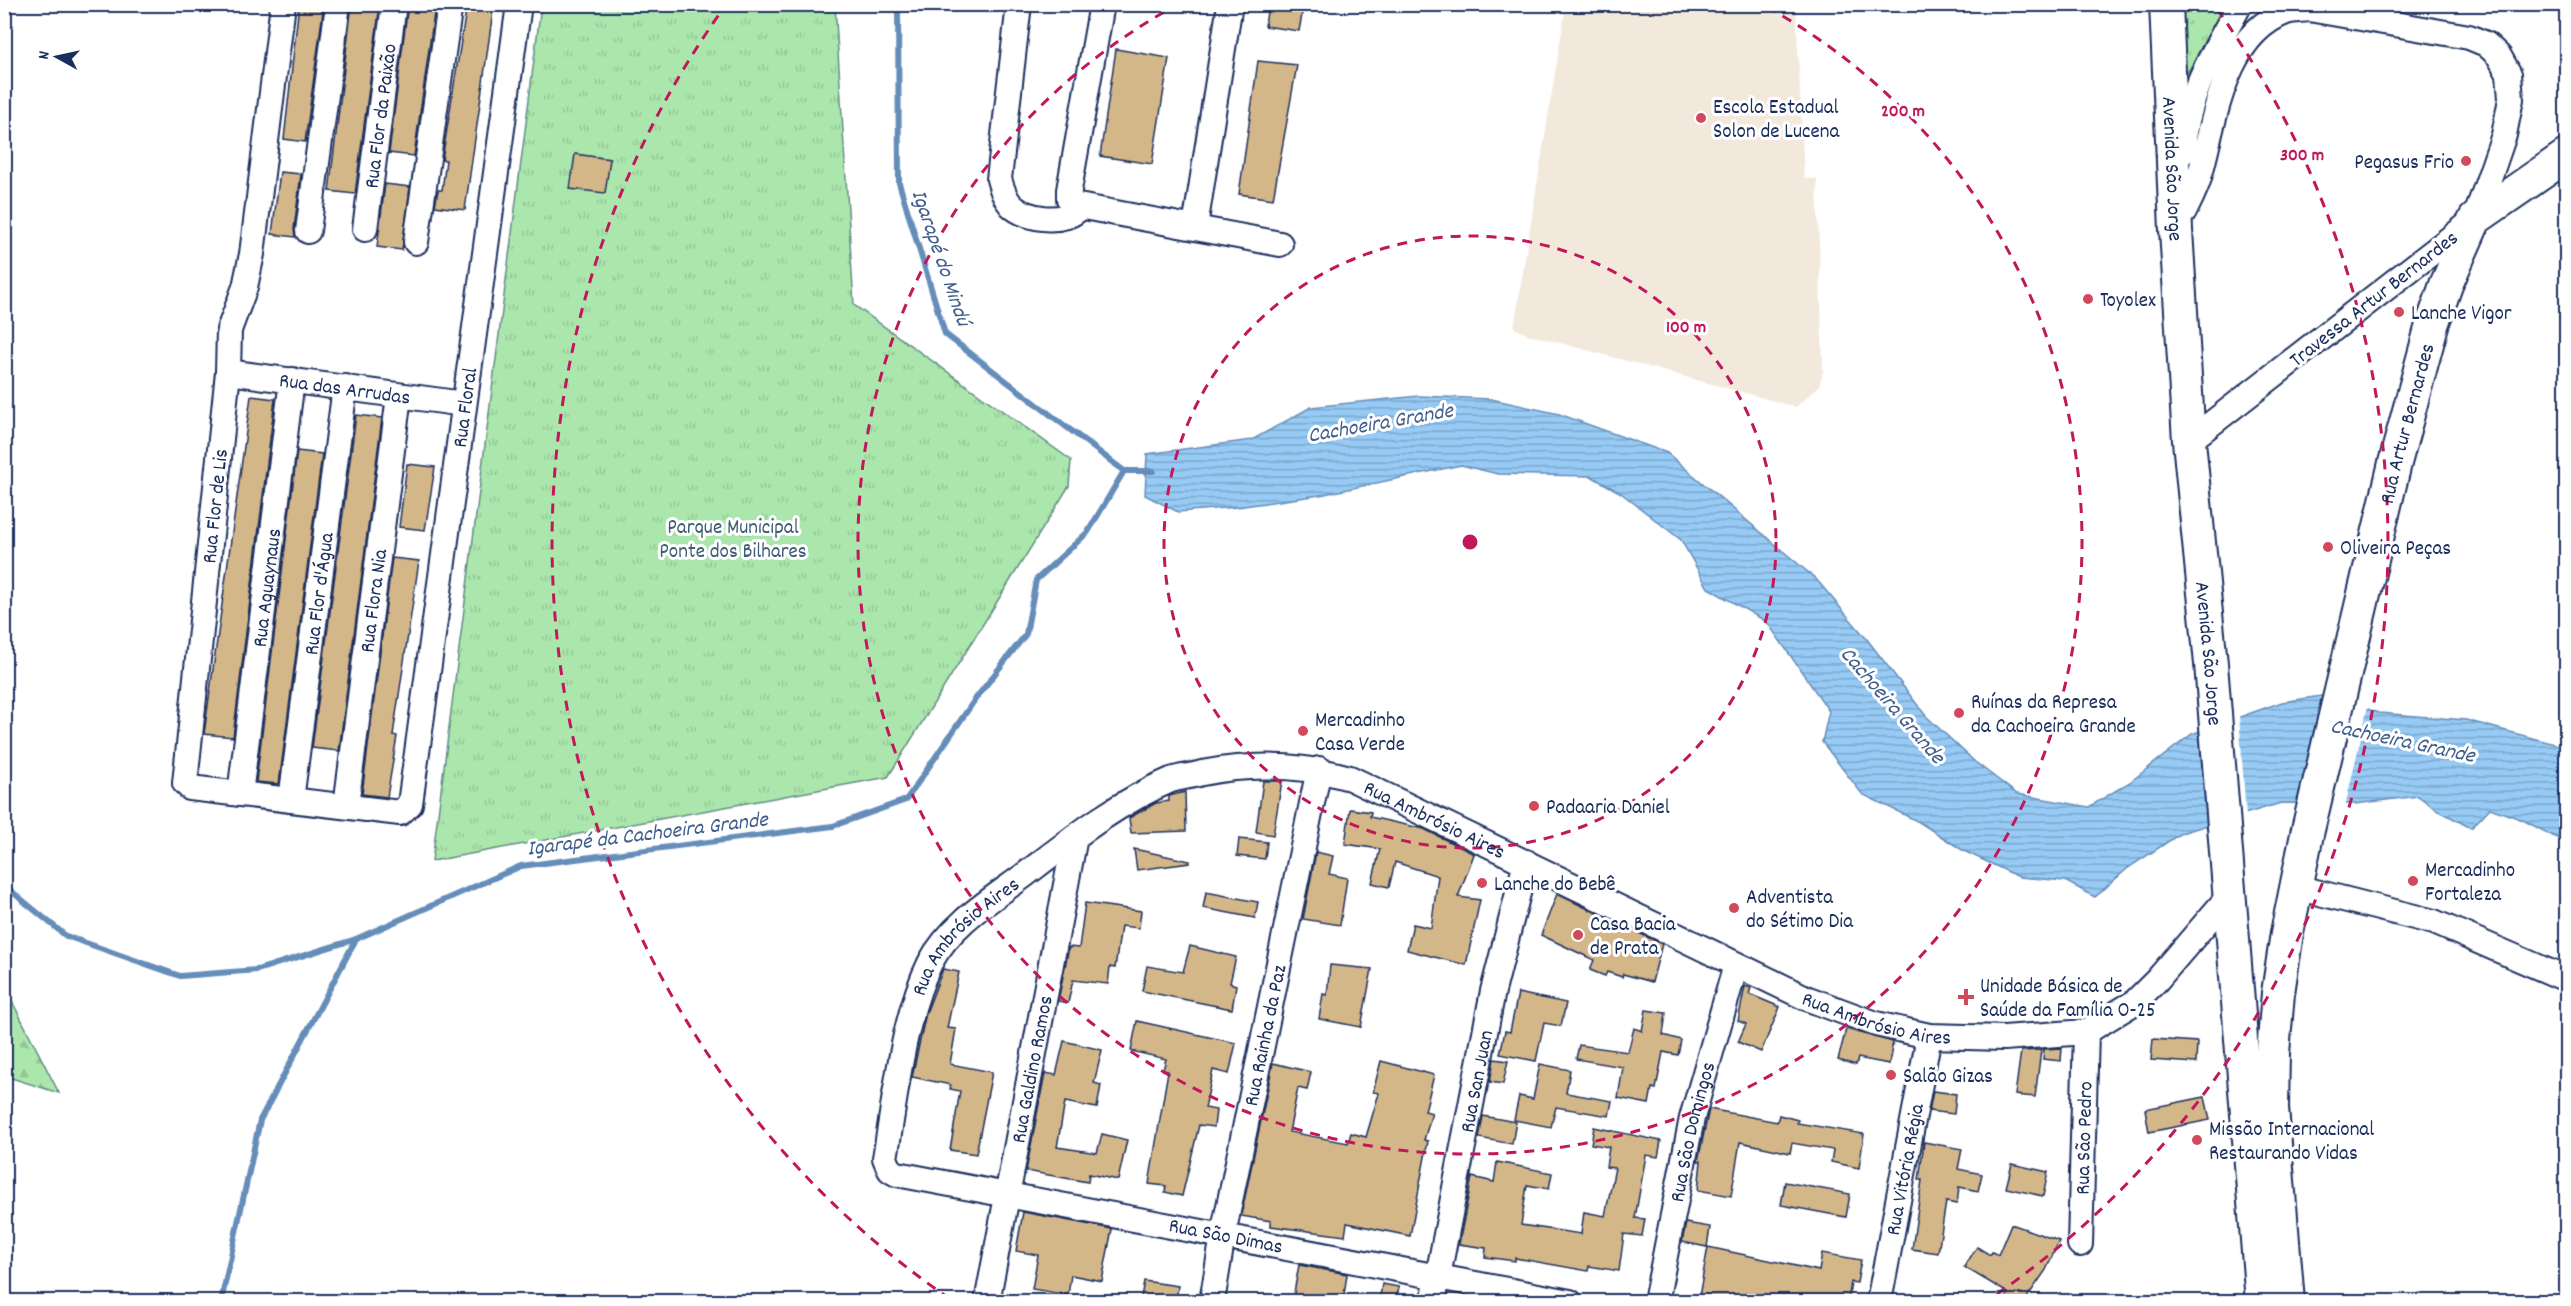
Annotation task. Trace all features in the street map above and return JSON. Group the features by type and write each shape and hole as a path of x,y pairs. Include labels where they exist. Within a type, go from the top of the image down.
{"main road":[{"name":"Avenida São Jorge","path":"2166,4 2180,221 2189,441 2211,664 2262,1302"},
{"name":"Travessa Artur Bernardes","path":"2475,219 2564,155"},
{"name":"Rua Artur Bernardes","path":"2296,887 2395,463 2432,325 2446,285 2475,219"},
{"path":"2288,1302 2276,1170 2273,1053 2278,993 2296,887"}],"street":[{"name":"Rua Flor de Lis","path":"283,4 252,255 245,287 229,330 228,372 184,783 190,788 400,813 408,808"},
{"path":"308,231 338,4"},
{"name":"Rua Flor da Paixão","path":"365,229 394,4"},
{"path":"416,242 450,4"},
{"name":"Rua Floral","path":"408,808 519,4"},
{"path":"1019,4 999,179 1004,195 1012,206 1028,214 1069,217 1080,207"},
{"path":"1102,4 1069,190 1069,199 1073,205 1280,244"},
{"path":"1195,227 1230,4"},
{"path":"2180,221 2183,149 2188,114 2199,78 2240,4"},
{"path":"2180,221 2200,176 2217,103 2230,69 2251,39 2268,23 2287,12 2309,9 2469,37 2486,44 2499,56 2509,74 2511,99 2504,135 2475,219"},
{"name":"Travessa Artur Bernardes","path":"2189,441 2475,219"},
{"name":"Rua das Arrudas","path":"228,372 464,404"},
{"name":"Rua Aguaynaus","path":"240,794 292,380"},
{"name":"Rua Flor d'Água","path":"291,800 345,387"},
{"name":"Rua Flora Nia","path":"346,806 399,396"},
{"name":"Rua Ambrósio Aires","path":"886,1164 885,1158 913,1008 931,962 952,933 976,911 1120,805 1173,780 1241,767 1274,765 1319,769 1360,782 1826,1006 1876,1024 1929,1036 2014,1038 2086,1032 2134,1002 2157,980 2229,896"},
{"name":"Rua Rainha da Paz","path":"1212,1302 1222,1234 1319,769"},
{"name":"Rua Galdino Ramos","path":"987,1302 1075,837"},
{"name":"Rua San Juan","path":"1433,1302 1493,991 1526,862"},
{"path":"2296,887 2434,922 2566,979"},
{"name":"Rua São Domingos","path":"1656,1302 1692,1118 1737,965"},
{"name":"Rua São Pedro","path":"2080,1244 2086,1032"},
{"name":"Rua Vitória Régia","path":"1879,1302 1929,1036"},
{"name":"Rua São Dimas","path":"886,1164 897,1174 1007,1193 1570,1302"}],"shaded area":[{"path":"1566,5 1796,5 1804,178 1817,179 1823,371 1819,386 1796,407 1527,334 1514,328"}],"green space":[{"name":"Parque Municipal Ponte dos Bilhares","path":"541,5 835,5 854,305 1071,460 1069,486 888,777 432,861"},
{"path":"2180,5 2228,5 2184,78"},
{"path":"4,978 14,1005 59,1093 5,1076"}],"water":[{"path":"1419,396 1491,399 1559,414 1667,453 1816,579 1866,638 1926,716 1975,762 2017,794 2089,807 2130,782 2192,734 2282,702 2328,695 2379,713 2466,720 2566,747 2566,843 2523,820 2490,808 2471,828 2436,809 2418,796 2355,804 2281,803 2181,833 2128,868 2095,897 2065,881 2019,877 1964,851 1919,822 1862,794 1822,742 1829,711 1767,622 1708,588 1681,540 1621,493 1591,476 1498,474 1461,465 1320,495 1237,507 1178,512 1145,495 1147,454 1252,440 1311,407"}],"pier":[{"path":"2336,695 2368,706 2345,807 2310,807"},
{"path":"2239,714 2246,817 2208,828 2201,727"}],"building":[{"path":"299,4 324,4 305,142 284,139"},
{"path":"352,4 380,4 355,194 329,191"},
{"path":"408,4 435,6 414,156 389,153"},
{"path":"467,4 494,4 465,210 435,206 438,190 442,190 446,160 442,160"},
{"path":"1268,4 1304,4 1299,31 1265,26"},
{"path":"1116,49 1169,58 1152,164 1100,156"},
{"path":"1258,61 1297,65 1273,199 1239,194"},
{"path":"575,154 610,159 605,193 570,189"},
{"path":"280,172 301,174 295,237 272,234"},
{"path":"385,184 410,187 402,250 377,247"},
{"path":"251,396 275,399 233,737 204,734"},
{"path":"356,415 382,418 339,751 312,748"},
{"path":"297,451 322,454 279,784 256,782"},
{"path":"407,464 435,467 425,530 399,527"},
{"path":"392,558 419,561 393,735 397,736 387,797 362,794"},
{"path":"1263,781 1282,781 1273,835 1256,832"},
{"path":"1185,792 1186,831 1131,833 1129,818 1156,803 1169,801 1169,796"},
{"path":"1350,809 1371,812 1370,817 1424,829 1474,854 1458,897 1480,900 1466,965 1407,950 1413,924 1431,928 1438,876 1395,862 1389,887 1372,883 1380,849 1345,844"},
{"path":"1239,839 1267,842 1265,859 1237,856"},
{"path":"1134,849 1190,861 1190,863 1137,870"},
{"path":"1316,852 1333,856 1329,874 1347,878 1340,925 1303,919"},
{"path":"1206,892 1258,902 1255,918 1203,908"},
{"path":"1557,894 1662,944 1652,982 1623,974 1622,977 1607,972 1605,976 1590,970 1594,960 1541,935"},
{"path":"1085,903 1141,911 1139,928 1121,926 1115,968 1110,967 1108,984 1073,980 1068,1003 1058,1001 1069,947 1079,948"},
{"path":"1190,946 1236,957 1230,983 1236,985 1232,1009 1142,991 1147,966 1183,972"},
{"path":"1330,965 1372,969 1361,1027 1319,1019 1323,994 1327,995"},
{"path":"943,969 959,972 947,1028 956,1029 950,1064 992,1072 976,1154 950,1150 960,1091 950,1089 951,1085 912,1077 926,1013"},
{"path":"1745,986 1751,988 1749,994 1780,1007 1761,1052 1738,1042 1746,1024 1738,1021"},
{"path":"1518,993 1566,1003 1561,1026 1544,1023 1536,1061 1500,1054 1505,1031 1510,1032"},
{"path":"1646,1010 1666,1013 1663,1035 1681,1040 1678,1055 1663,1052 1656,1089 1652,1088 1649,1104 1618,1098 1623,1067 1576,1059 1579,1045 1628,1052 1634,1028 1642,1031"},
{"path":"1137,1021 1236,1043 1229,1074 1213,1070 1205,1108 1216,1110 1214,1127 1199,1125 1182,1196 1165,1192 1166,1186 1149,1184 1168,1071 1163,1070 1166,1059 1131,1051"},
{"path":"1846,1029 1893,1042 1889,1064 1858,1058 1856,1065 1838,1060"},
{"path":"2153,1039 2197,1042 2196,1063 2151,1060"},
{"path":"1064,1041 1102,1050 1094,1083 1101,1085 1097,1108 1065,1102 1057,1147 1097,1153 1102,1134 1127,1140 1118,1180 1089,1174 1088,1182 1026,1171 1045,1073 1056,1075"},
{"path":"2062,1048 2061,1061 2043,1059 2044,1049"},
{"path":"2041,1050 2035,1097 2015,1095 2021,1051"},
{"path":"1494,1059 1508,1061 1503,1084 1490,1082"},
{"path":"1381,1061 1434,1075 1425,1111 1432,1113 1424,1140 1428,1141 1410,1236 1347,1223 1345,1236 1271,1226 1271,1221 1241,1216 1273,1063 1311,1072 1307,1090 1298,1088 1289,1132 1348,1143 1351,1133 1366,1137 1379,1093 1373,1092"},
{"path":"1540,1064 1570,1070 1566,1093 1612,1101 1609,1116 1556,1107 1551,1127 1514,1120 1519,1096 1533,1099"},
{"path":"1933,1091 1956,1094 1954,1114 1929,1111"},
{"path":"2205,1097 2210,1120 2149,1132 2145,1109"},
{"path":"1709,1109 1777,1122 1779,1115 1798,1120 1797,1123 1864,1134 1859,1168 1831,1162 1833,1150 1792,1143 1790,1153 1740,1142 1731,1196 1698,1190 1701,1161 1698,1161"},
{"path":"1483,1116 1516,1122 1512,1144 1479,1138"},
{"path":"1594,1127 1661,1141 1658,1157 1646,1155 1635,1218 1645,1219 1642,1236 1624,1234 1619,1271 1589,1266 1588,1271 1515,1258 1515,1261 1485,1257 1486,1248 1459,1244 1472,1177 1494,1182 1497,1162 1552,1173 1549,1189 1527,1185 1521,1225 1581,1234 1584,1212 1605,1216 1615,1168 1606,1167 1609,1147 1591,1144"},
{"path":"1924,1142 1962,1149 1958,1169 1982,1174 1978,1191 1959,1187 1957,1204 1946,1202 1938,1253 1912,1249 1922,1180 1919,1180"},
{"path":"2012,1164 2048,1172 2043,1196 2006,1188"},
{"path":"1785,1182 1850,1194 1846,1217 1781,1205"},
{"path":"1023,1212 1112,1229 1102,1281 1071,1275 1068,1295 1032,1289 1038,1255 1016,1251"},
{"path":"1686,1223 1710,1227 1707,1247 1682,1242"},
{"path":"2011,1224 2059,1241 2046,1270 2024,1302 2002,1302 2008,1293 1964,1267 1977,1247 1990,1255 1992,1252 1998,1255"},
{"path":"1708,1247 1819,1271 1822,1253 1861,1260 1857,1283 1851,1282 1848,1302 1698,1302"},
{"path":"1299,1265 1347,1274 1343,1302 1313,1302 1293,1298"},
{"path":"1144,1281 1178,1286 1176,1302 1141,1297"},
{"path":"1382,1284 1399,1287 1396,1302 1379,1302"}],"waterway":[{"name":"Igarapé do Mindú","path":"898,4 899,183 945,334 1124,471"},
{"name":"Cachoeira Grande","path":"1124,471 1153,471"},
{"name":"Igarapé da Cachoeira Grande","path":"221,1302 260,1120 356,939 521,866 833,826 906,800 976,698 1026,634 1036,580 1088,532 1124,471"},
{"path":"4,885 66,936 180,976 257,970 356,939"}],"place":[{"name":"Escola Estadual Solon de Lucena","path":"1701,118"},
{"name":"Pegasus Frio","path":"2466,161"},
{"name":"Toyolex","path":"2088,299"},
{"name":"Lanche Vigor","path":"2399,312"},
{"name":"Oliveira Peças","path":"2328,547"},
{"name":"Ruínas da Represa da Cachoeira Grande","path":"1959,713"},
{"name":"Mercadinho Casa Verde","path":"1303,731"},
{"name":"Padaaria Daniel","path":"1534,806"},
{"name":"Mercadinho Fortaleza","path":"2413,881"},
{"name":"Lanche do Bebê","path":"1482,883"},
{"name":"Adventista do Sétimo Dia","path":"1734,908"},
{"name":"Casa Bacia de Prata","path":"1578,935"},
{"name":"Unidade Básica de Saúde da Família O-25","path":"1966,997"},
{"name":"Salão Gizas","path":"1891,1075"},
{"name":"Missão Internacional Restaurando Vidas","path":"2197,1140"}]}
